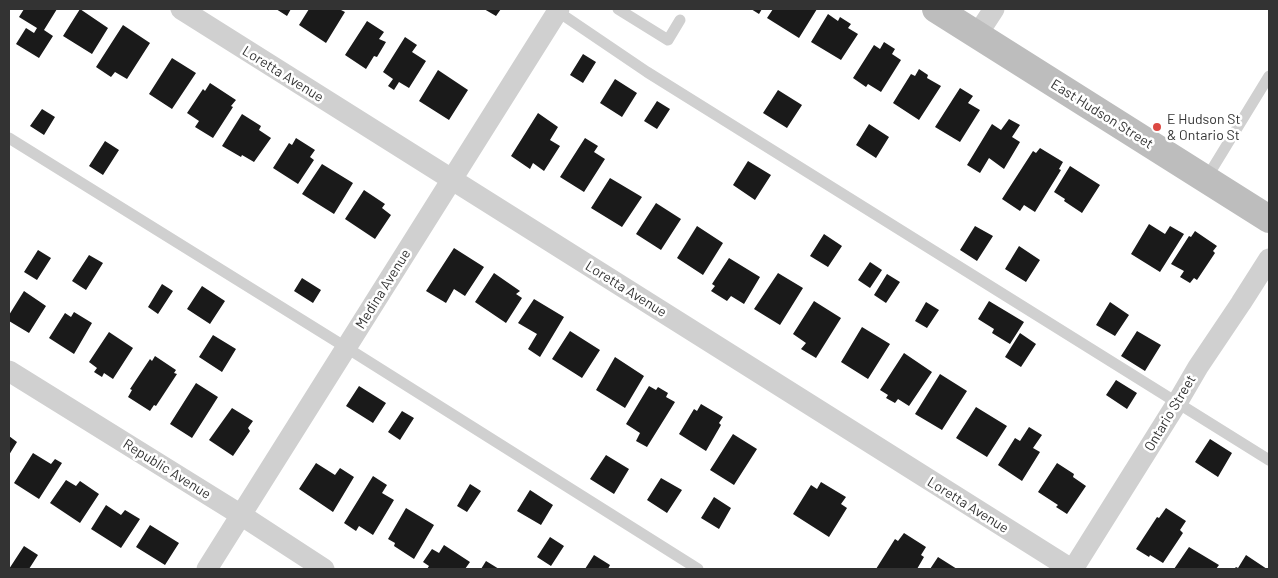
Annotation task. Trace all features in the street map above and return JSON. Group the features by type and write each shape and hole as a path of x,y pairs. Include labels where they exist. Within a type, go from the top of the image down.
{"main road":[{"name":"East Hudson Street","path":"936,9 1269,219"}],"street":[{"name":"Loretta Avenue","path":"181,9 1072,569"},
{"path":"977,35 994,9"},
{"name":"Medina Avenue","path":"207,569 557,10"},
{"name":"Ontario Street","path":"1072,569 1198,367 1269,259"},
{"name":"Republic Avenue","path":"9,371 241,515 324,569"}],"lane":[{"path":"618,9 668,40 680,20"},
{"path":"557,10 647,72 1269,460"},
{"path":"1206,180 1269,76"},
{"path":"9,138 698,569"}],"building":[{"path":"24,9 57,9 44,30 53,36 39,58 16,44 26,28 34,33 37,28 19,17"},
{"path":"80,9 108,28 92,54 63,36"},
{"path":"276,9 291,9 287,16"},
{"path":"309,9 339,9 345,12 326,43 299,25"},
{"path":"484,9 501,9 496,16"},
{"path":"751,9 762,9 759,14"},
{"path":"773,9 817,9 799,38 767,18"},
{"path":"828,14 838,21 840,17 851,24 848,28 858,34 841,60 811,42"},
{"path":"367,21 384,32 379,39 386,42 377,57 374,56 366,69 345,55"},
{"path":"123,25 150,43 127,79 115,72 111,77 96,67"},
{"path":"405,37 417,45 412,52 426,61 409,88 399,82 394,90 388,86 393,79 383,72"},
{"path":"884,42 895,49 892,54 901,60 881,92 868,84 866,87 853,78 874,45 880,49"},
{"path":"583,54 596,62 583,83 570,75"},
{"path":"172,58 196,73 172,109 149,94"},
{"path":"919,69 928,75 927,78 941,86 919,120 893,103 911,74 915,76"},
{"path":"438,70 468,90 449,120 419,101"},
{"path":"615,79 637,93 622,117 600,103"},
{"path":"210,83 236,100 213,138 195,127 199,121 187,113 203,89 205,91"},
{"path":"960,88 973,96 968,103 980,110 960,142 935,127"},
{"path":"778,90 802,105 787,128 763,113"},
{"path":"657,101 670,109 657,129 644,121"},
{"path":"42,109 55,117 44,135 30,126"},
{"path":"538,113 558,127 550,140 560,146 544,171 533,163 530,169 511,156"},
{"path":"242,114 261,126 259,130 271,138 254,162 222,146"},
{"path":"1009,119 1020,125 1012,137 1020,142 1004,169 989,158 980,173 967,165 992,124 1001,130"},
{"path":"869,124 889,137 876,158 856,145"},
{"path":"296,138 315,150 310,157 314,160 298,184 273,168 289,143 292,145"},
{"path":"585,138 598,146 594,152 605,159 584,192 560,177"},
{"path":"105,141 119,150 103,175 89,166"},
{"path":"1040,148 1063,162 1059,169 1061,170 1035,212 1024,205 1020,211 1002,199 1033,151 1036,153"},
{"path":"748,161 771,175 755,200 733,185"},
{"path":"322,164 353,183 334,214 302,194"},
{"path":"1070,166 1100,185 1082,213 1054,192"},
{"path":"610,178 642,197 622,227 591,208"},
{"path":"364,190 385,204 382,208 391,215 375,239 345,219"},
{"path":"656,203 681,219 661,250 636,234"},
{"path":"1149,224 1165,234 1170,226 1184,234 1160,272 1131,254"},
{"path":"697,226 723,243 703,275 677,258"},
{"path":"975,226 993,236 977,261 960,250"},
{"path":"1195,231 1217,246 1213,251 1215,253 1197,280 1194,278 1190,283 1180,277 1184,271 1171,264 1189,236 1191,237"},
{"path":"824,234 842,246 828,267 810,256"},
{"path":"1019,246 1040,260 1026,282 1005,269"},
{"path":"454,248 484,267 465,296 454,289 446,303 426,291"},
{"path":"38,250 51,258 37,280 24,272"},
{"path":"89,255 103,263 86,290 72,281"},
{"path":"729,258 760,277 744,304 731,296 727,301 711,291 715,286 712,284"},
{"path":"870,262 882,270 870,288 858,280"},
{"path":"494,273 520,291 516,294 522,298 506,323 475,302"},
{"path":"778,273 803,288 780,325 754,309"},
{"path":"887,274 900,282 886,303 874,295"},
{"path":"302,278 321,290 313,303 294,291"},
{"path":"162,284 173,291 158,314 148,307"},
{"path":"202,286 225,301 210,324 187,309"},
{"path":"24,291 46,306 29,333 9,321 9,315"},
{"path":"534,299 564,317 540,357 528,349 537,334 518,323"},
{"path":"814,301 841,318 816,358 801,349 806,343 793,334"},
{"path":"989,301 1024,322 1010,344 992,333 994,329 978,319"},
{"path":"926,302 939,310 927,328 915,321"},
{"path":"1110,302 1129,315 1115,336 1096,325"},
{"path":"74,312 92,323 74,354 49,338 65,313 71,317"},
{"path":"862,327 890,344 868,379 841,362"},
{"path":"570,331 600,350 582,378 552,359"},
{"path":"1137,331 1161,345 1145,371 1121,356"},
{"path":"109,332 133,348 113,379 104,373 102,377 94,372 97,368 89,362"},
{"path":"1020,333 1036,344 1021,367 1005,357"},
{"path":"213,335 236,349 222,372 199,357"},
{"path":"904,353 932,372 909,406 898,399 895,403 886,398 888,395 880,390"},
{"path":"155,356 176,370 174,373 177,374 156,406 154,405 150,411 128,397 132,390 130,389 150,359 152,361"},
{"path":"615,357 644,376 625,408 596,390"},
{"path":"940,374 967,391 942,430 915,414"},
{"path":"1116,380 1137,393 1127,409 1106,395"},
{"path":"196,383 218,397 192,438 170,424"},
{"path":"359,386 386,403 373,423 346,406"},
{"path":"649,386 656,390 658,387 668,393 666,397 675,402 647,447 636,441 640,433 626,424"},
{"path":"701,404 723,417 719,423 721,425 706,451 679,434 694,409 697,411"},
{"path":"976,407 1007,426 987,457 956,438"},
{"path":"232,408 253,421 248,428 250,431 233,456 209,440"},
{"path":"402,411 414,418 400,440 388,432"},
{"path":"1029,427 1042,435 1033,448 1040,452 1022,481 998,465 1015,438 1020,441"},
{"path":"733,434 757,449 734,485 710,470"},
{"path":"9,436 17,442 9,455"},
{"path":"1210,439 1232,453 1218,477 1195,462"},
{"path":"33,453 51,464 55,459 62,463 39,499 14,483"},
{"path":"606,455 629,469 614,494 590,479"},
{"path":"316,463 335,475 340,468 354,477 333,512 299,489"},
{"path":"1057,463 1074,474 1073,477 1086,486 1067,514 1056,507 1058,505 1038,492"},
{"path":"373,476 387,485 382,493 394,500 373,535 359,526 356,531 344,523"},
{"path":"661,478 682,490 667,513 647,500"},
{"path":"66,480 76,486 80,481 99,494 80,523 50,503"},
{"path":"821,482 846,497 841,504 847,508 829,537 793,514 811,485 817,489"},
{"path":"470,484 481,491 467,512 457,506"},
{"path":"530,490 553,505 541,525 517,511"},
{"path":"714,497 731,508 719,529 701,518"},
{"path":"106,505 121,515 125,510 140,519 121,548 91,529"},
{"path":"406,508 434,525 414,559 394,546 395,543 388,539"},
{"path":"1166,508 1186,521 1180,530 1183,533 1163,563 1136,549 1157,517 1159,518"},
{"path":"150,525 179,543 165,565 136,547"},
{"path":"904,533 926,547 921,555 924,557 917,569 876,569 895,539 898,541"},
{"path":"550,537 564,546 551,566 537,557"},
{"path":"444,545 470,562 465,569 427,569 429,566 423,562 432,549 439,553"},
{"path":"24,546 38,555 29,569 9,569"},
{"path":"1189,547 1219,565 1216,569 1174,569"},
{"path":"594,555 610,565 608,569 585,569"},
{"path":"1246,555 1267,569 1234,569 1238,568"},
{"path":"938,557 957,569 930,569"},
{"path":"486,561 499,569 481,569"}],"place":[{"name":"E Hudson St & Ontario St","path":"1157,127"}]}
